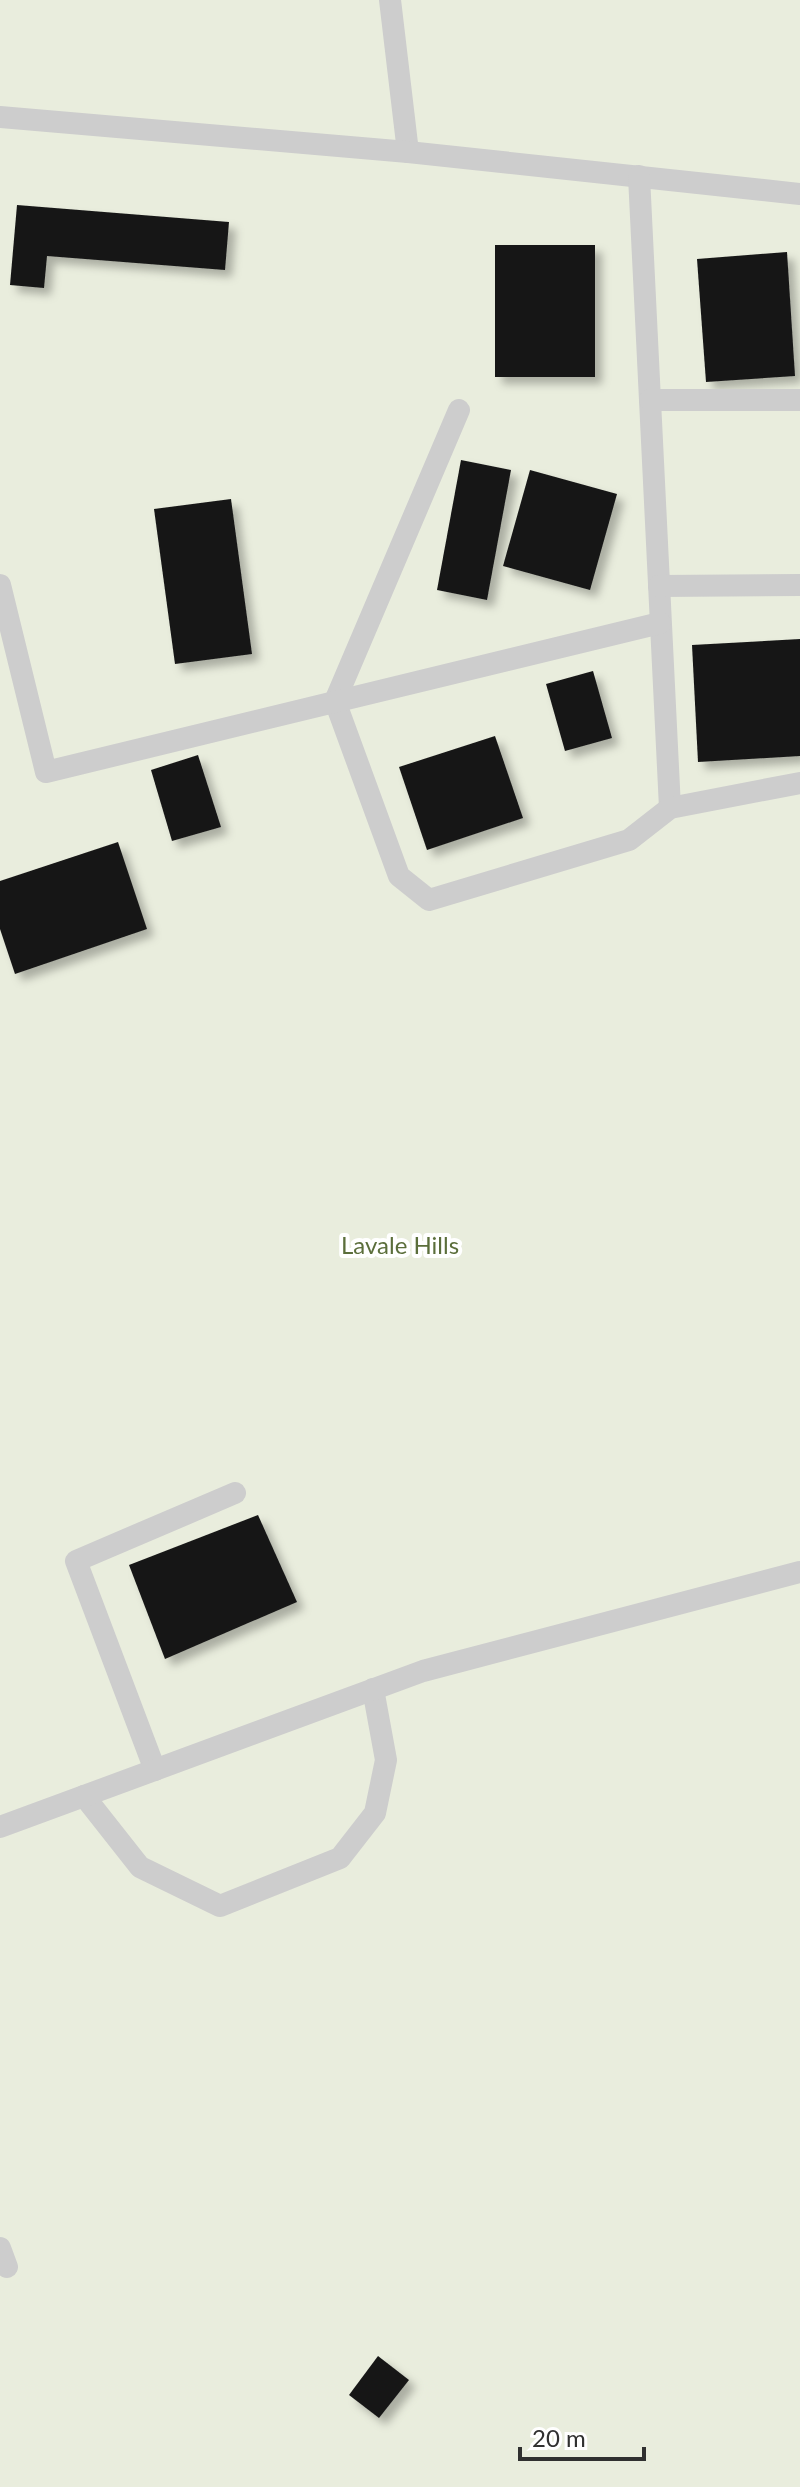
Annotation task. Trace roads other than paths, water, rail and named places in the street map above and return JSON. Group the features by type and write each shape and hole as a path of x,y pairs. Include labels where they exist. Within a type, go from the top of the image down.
{"lane":[{"path":"390,0 408,152"},
{"path":"0,117 408,152 800,194"},
{"path":"639,176 670,808"},
{"path":"650,400 800,400"},
{"path":"459,410 335,701 399,876 429,900 629,840 670,808 800,783"},
{"path":"0,585 46,772 660,623"},
{"path":"659,586 800,585"},
{"path":"155,1770 76,1561 235,1493"},
{"path":"0,1827 423,1671 800,1572"},
{"path":"84,1796 140,1867 220,1906 340,1858 375,1813 386,1760 373,1689"}],"park label":[{"name":"Lavale Hills","path":"400,1244"}]}
